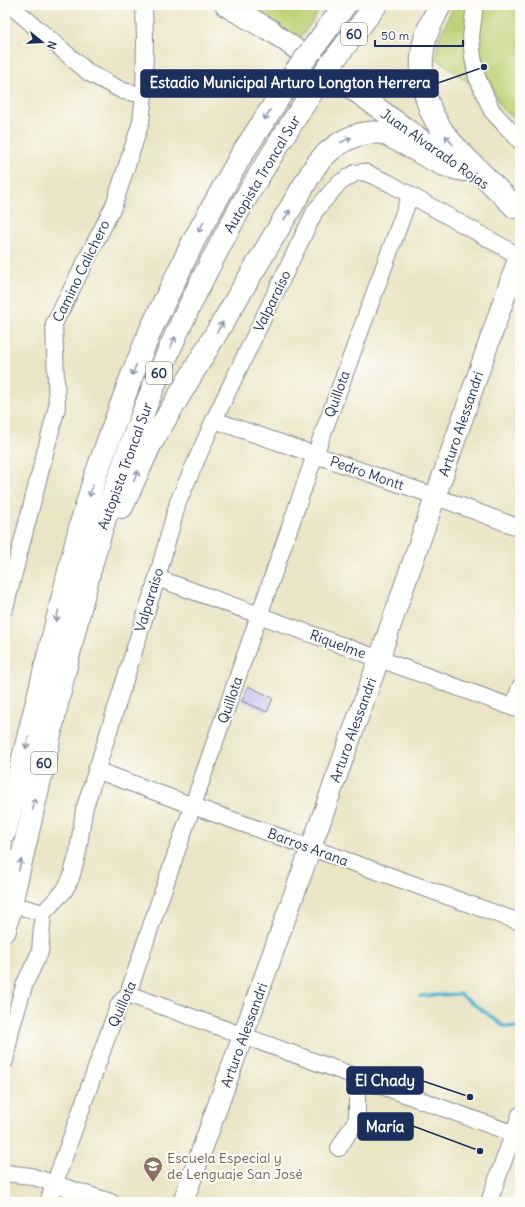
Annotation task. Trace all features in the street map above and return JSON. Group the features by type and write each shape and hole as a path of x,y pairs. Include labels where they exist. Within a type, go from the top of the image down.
{"highway":[{"path":"226,5 271,32"},
{"path":"242,5 271,32"},
{"path":"326,31 337,5"},
{"name":"Autopista Troncal Sur","path":"5,831 80,528 95,477 131,378 154,323 194,240 242,154 296,71 345,5"},
{"name":"Autopista Troncal Sur","path":"5,930 80,605 101,533 127,455 154,386 186,313 220,245 264,167 331,64 376,5"},
{"path":"440,5 425,37 422,55 423,86 430,110 450,143 518,209"},
{"path":"62,684 119,515 150,445 316,165 331,150 349,139 360,135 383,133 407,144 442,164 463,170"}],"main road":[{"name":"Juan Alvarado Rojas","path":"271,32 518,209"},
{"name":"Arturo Alessandri","path":"183,1202 379,659 520,256"}],"street":[{"path":"10,5 90,72 123,91 144,95"},
{"name":"Camino Calichero","path":"5,608 8,576 57,407 54,324 114,205 141,122 144,95 144,5"},
{"path":"475,5 471,37 477,77 492,111 520,141"},
{"name":"Valparaíso","path":"43,914 64,892 71,878 78,852 84,810 157,578 178,502 214,420 315,212 338,184 355,173 364,172 389,183 410,196"},
{"path":"410,196 520,256"},
{"name":"Quillota","path":"48,1202 120,1004 128,994 315,455 410,196"},
{"name":"Pedro Montt","path":"214,420 436,497 520,528"},
{"name":"Riquelme","path":"157,578 516,709"},
{"path":"516,709 520,687"},
{"name":"Barros Arana","path":"96,770 520,922"},
{"path":"5,1061 11,1030 25,983 40,952 43,914 25,908"},
{"path":"128,994 516,1135"},
{"path":"339,1148 357,1119 357,1078"},
{"path":"489,1202 516,1135 520,1115"},
{"path":"5,1172 31,1176 111,1202"}],"green space":[{"path":"250,5 322,5 298,41"},
{"path":"454,5 520,5 520,122 501,108 487,76 469,83 436,58 438,41"}],"building":[{"path":"248,686 273,698 267,712 242,701"}],"waterway":[{"path":"420,996 460,994 504,1026 520,1028"}],"place":[{"name":"Estadio Municipal Arturo Longton Herrera","path":"484,67"},
{"name":"El Chady","path":"470,1097"},
{"name":"María","path":"480,1151"},
{"name":"Escuela Especial y de Lenguaje San José","path":"153,1183"}]}
